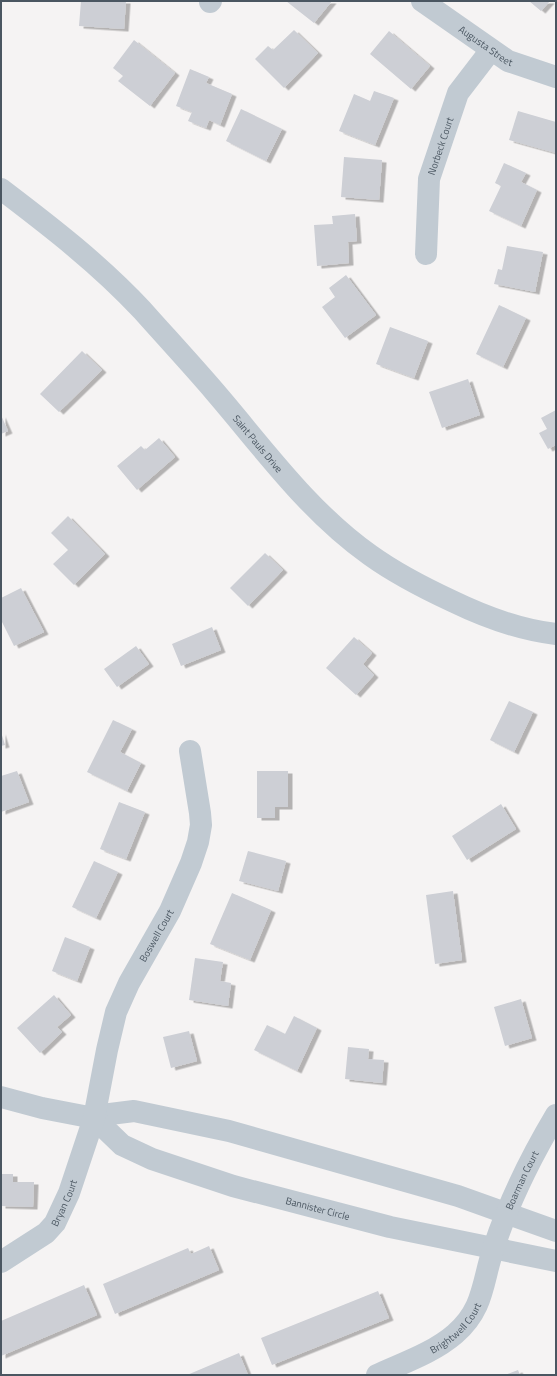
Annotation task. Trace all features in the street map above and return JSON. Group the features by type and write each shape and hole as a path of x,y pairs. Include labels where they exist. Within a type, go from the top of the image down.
{"street":[{"name":"Augusta Street","path":"422,1 508,61 556,77"},
{"name":"Norbeck Court","path":"426,254 429,179 458,93 491,50"},
{"name":"Saint Pauls Drive","path":"1,189 77,248 106,274 141,310 215,392 275,466 305,499 329,522 370,555 426,589 463,606 497,620 536,632 556,634"},
{"name":"Boswell Court","path":"94,1118 116,1012 129,984 170,912 191,863 198,842 201,825 200,813 190,751"},
{"path":"1,1097 42,1108 94,1118 134,1111 230,1131 458,1196 556,1231"},
{"name":"Boarman Court","path":"494,1247 520,1182 536,1149 556,1115"},
{"name":"Bannister Circle","path":"94,1118 122,1145 128,1148 152,1159 233,1186 390,1227 494,1247 556,1261"},
{"name":"Bryan Court","path":"1,1262 46,1233 56,1223 69,1193 94,1118"},
{"name":"Brightwell Court","path":"377,1375 442,1344 455,1334 468,1320 479,1304 494,1247"}],"building":[{"path":"81,1 126,1 124,29 79,26"},
{"path":"286,1 332,1 314,23"},
{"path":"529,1 550,1 541,11"},
{"path":"294,30 318,53 284,88 255,59 268,46 273,50"},
{"path":"389,31 430,66 411,89 370,54"},
{"path":"134,40 175,73 150,106 118,81 123,76 113,68"},
{"path":"190,69 209,77 206,83 232,94 220,125 209,120 206,128 188,121 192,112 176,106"},
{"path":"374,91 394,98 375,145 339,131 354,94 370,101"},
{"path":"241,109 282,129 266,161 226,141"},
{"path":"518,111 556,122 556,153 509,140"},
{"path":"344,157 382,160 379,200 341,197"},
{"path":"504,163 526,173 521,182 537,190 521,226 489,211 501,186 495,183"},
{"path":"355,214 357,241 348,242 349,263 317,266 314,225 333,224 332,216"},
{"path":"507,246 543,252 535,292 494,284 498,269 502,270"},
{"path":"346,275 376,315 345,338 322,307 335,297 329,288"},
{"path":"499,305 526,318 503,367 476,354"},
{"path":"390,327 428,341 414,378 376,364"},
{"path":"82,351 102,370 59,412 40,394"},
{"path":"468,379 480,415 442,428 429,392"},
{"path":"556,410 556,445 548,449 539,433 547,429 541,418"},
{"path":"1,415 8,431 1,434"},
{"path":"159,438 175,457 137,490 117,466 141,446 145,450"},
{"path":"68,516 105,554 74,585 53,564 68,550 51,533"},
{"path":"265,553 283,570 248,606 230,588"},
{"path":"21,588 44,632 14,646 1,620 1,598"},
{"path":"212,627 221,650 181,666 172,644"},
{"path":"354,637 372,653 363,664 374,675 356,695 326,668"},
{"path":"136,646 149,664 117,687 104,669"},
{"path":"509,701 533,712 514,752 490,740"},
{"path":"113,720 132,729 120,752 141,763 127,791 87,772"},
{"path":"1,732 5,745 1,746"},
{"path":"17,771 29,802 1,812 1,776"},
{"path":"257,771 288,771 288,807 275,807 275,818 257,818"},
{"path":"119,802 145,812 126,859 100,849"},
{"path":"501,804 516,829 467,860 452,836"},
{"path":"248,851 286,861 278,891 239,881"},
{"path":"94,861 118,872 96,918 72,907"},
{"path":"453,891 462,960 435,964 426,895"},
{"path":"232,893 271,910 250,960 210,944"},
{"path":"65,937 90,947 77,981 52,971"},
{"path":"195,958 223,962 220,981 231,983 228,1006 189,1000"},
{"path":"54,995 71,1015 57,1027 62,1032 40,1053 17,1028"},
{"path":"521,999 532,1038 505,1046 494,1007"},
{"path":"294,1016 317,1028 297,1071 254,1050 267,1025 285,1034"},
{"path":"189,1031 197,1061 171,1068 163,1037"},
{"path":"348,1047 369,1049 368,1059 384,1060 382,1083 345,1079"},
{"path":"1,1174 13,1174 13,1182 34,1182 33,1207 1,1206"},
{"path":"209,1246 219,1270 115,1314 103,1284 188,1248 191,1254"},
{"path":"84,1285 97,1315 1,1356 1,1321"},
{"path":"378,1291 389,1318 272,1365 261,1338"},
{"path":"239,1353 248,1375 187,1375"},
{"path":"518,1370 520,1375 505,1375"}]}
